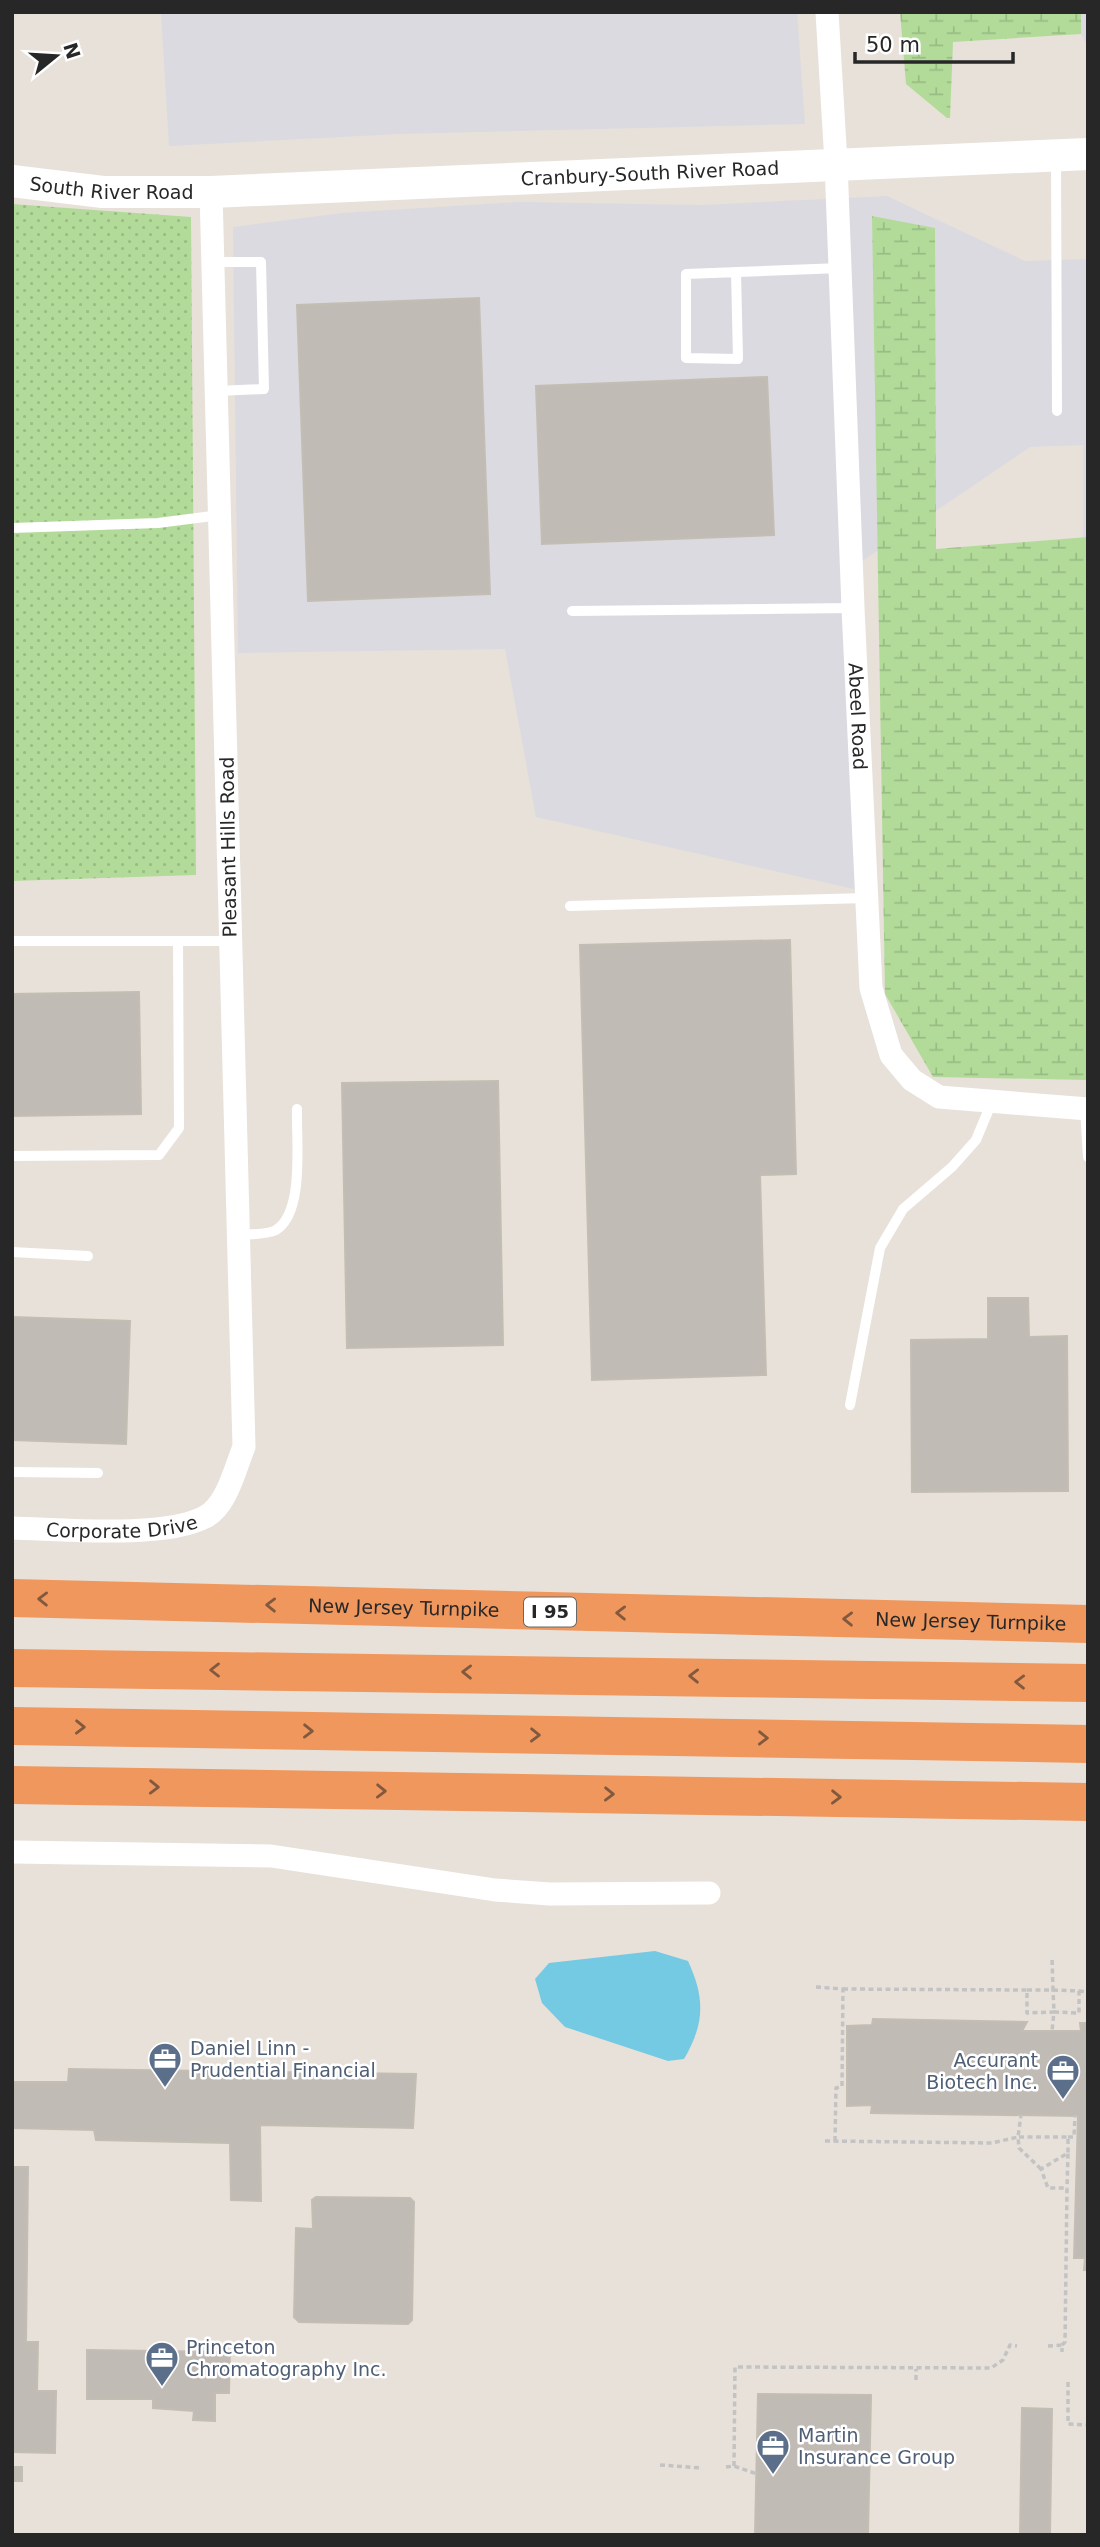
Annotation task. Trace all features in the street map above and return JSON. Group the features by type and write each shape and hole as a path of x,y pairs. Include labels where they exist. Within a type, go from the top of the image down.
{"highway":[{"name":"New Jersey Turnpike","path":"12,1598 1088,1624"},
{"path":"12,1668 1088,1683"},
{"path":"12,1726 1088,1744"},
{"path":"12,1785 1088,1802"}],"main road":[{"name":"Cranbury-South River Road","path":"211,192 1088,154"},
{"name":"South River Road","path":"12,181 103,192 211,192"}],"street":[{"name":"Abeel Road","path":"827,12 841,268 853,608 871,988 891,1055 912,1080 939,1097 992,1104 1086,1109"},
{"name":"Pleasant Hills Road","path":"211,192 244,1447 222,1499"},
{"name":"Corporate Drive","path":"12,1528 143,1529 173,1526 207,1517 222,1499"},
{"path":"12,1852 271,1856 495,1890 550,1894 709,1893"}],"lane":[{"path":"1056,155 1057,411"},
{"path":"214,262 261,262 264,389 217,391"},
{"path":"736,272 738,359 687,358 686,274 736,272 841,268"},
{"path":"12,528 158,523 220,515"},
{"path":"572,611 853,608"},
{"path":"570,906 867,898"},
{"path":"12,941 230,941"},
{"path":"12,1156 159,1155 179,1128 178,941"},
{"path":"850,1405 880,1248 903,1209 952,1167 976,1140 992,1104"},
{"path":"238,1235 274,1231 288,1219 296,1194 297,1109"},
{"path":"1086,1109 1088,1157"},
{"path":"12,1252 88,1256"},
{"path":"12,1472 98,1473"}],"path":[{"path":"1052,1957 1052,2031"},
{"path":"816,1987 1088,1992"},
{"path":"835,2141 836,2088 842,2086 843,1989"},
{"path":"1027,1990 1027,2013 1079,2013 1079,1992"},
{"path":"1021,2115 1019,2148 1041,2169 1048,2188 1067,2188"},
{"path":"825,2141 967,2144 1018,2137 1074,2137 1075,2115"},
{"path":"1062,2352 1065,2342 1068,2137"},
{"path":"1041,2169 1068,2153"},
{"path":"734,2466 735,2367 991,2368 1003,2360 1010,2345 1017,2346"},
{"path":"1048,2346 1062,2345"},
{"path":"916,2369 916,2380"},
{"path":"1068,2382 1068,2424 1088,2425"},
{"path":"660,2465 702,2468"},
{"path":"726,2467 734,2466 757,2474"}],"shaded area":[{"path":"161,12 797,12 805,124 399,134 169,146"},
{"path":"1081,12 1088,12 1088,48 1081,34"},
{"path":"887,196 1025,261 1088,259 1088,555 1083,556 1083,445 1030,447 852,568 858,890 536,817 505,649 238,653 233,227 342,213 520,202 703,205"}],"green space":[{"path":"900,12 1081,12 1081,34 953,42 950,118 947,118 906,84"},
{"path":"12,204 191,217 196,875 12,881"},
{"path":"872,216 935,228 936,549 1088,537 1088,1080 933,1077 885,994"}],"water":[{"path":"655,1951 688,1961 698,1987 699,2022 684,2059 668,2061 565,2027 542,2003 535,1979 549,1963"}],"building":[{"path":"479,298 490,594 308,601 297,305"},
{"path":"767,377 774,535 542,544 536,386"},
{"path":"790,940 796,1174 760,1175 766,1375 592,1380 580,945"},
{"path":"139,992 141,1114 12,1116 12,994"},
{"path":"498,1081 503,1345 347,1348 342,1083"},
{"path":"988,1298 1028,1298 1029,1337 1067,1336 1068,1491 912,1492 911,1340 988,1339"},
{"path":"12,1317 130,1321 126,1444 12,1440"},
{"path":"873,2019 1027,2022 1022,2031 1081,2031 1080,2023 1088,2023 1088,2270 1084,2270 1085,2258 1074,2258 1078,2116 871,2113 872,2105 847,2106 847,2026 872,2025"},
{"path":"69,2069 416,2074 413,2128 260,2125 261,2201 231,2200 230,2143 96,2140 94,2130 12,2128 12,2082 68,2082"},
{"path":"12,2167 28,2167 26,2342 38,2342 37,2391 56,2391 55,2453 12,2452"},
{"path":"316,2197 410,2198 414,2202 412,2320 408,2324 299,2322 294,2317 296,2228 313,2229 312,2200"},
{"path":"87,2350 230,2352 229,2393 215,2393 215,2421 193,2420 194,2411 153,2408 153,2399 87,2399"},
{"path":"758,2394 871,2395 868,2535 755,2535"},
{"path":"1022,2408 1052,2409 1050,2535 1020,2535"},
{"path":"12,2467 22,2467 22,2481 12,2481"}],"place":[{"name":"Daniel Linn - Prudential Financial","path":"165,2089"},
{"name":"Accurant Biotech Inc.","path":"1063,2101"},
{"name":"Princeton Chromatography Inc.","path":"162,2388"},
{"name":"Martin Insurance Group","path":"773,2476"}]}
